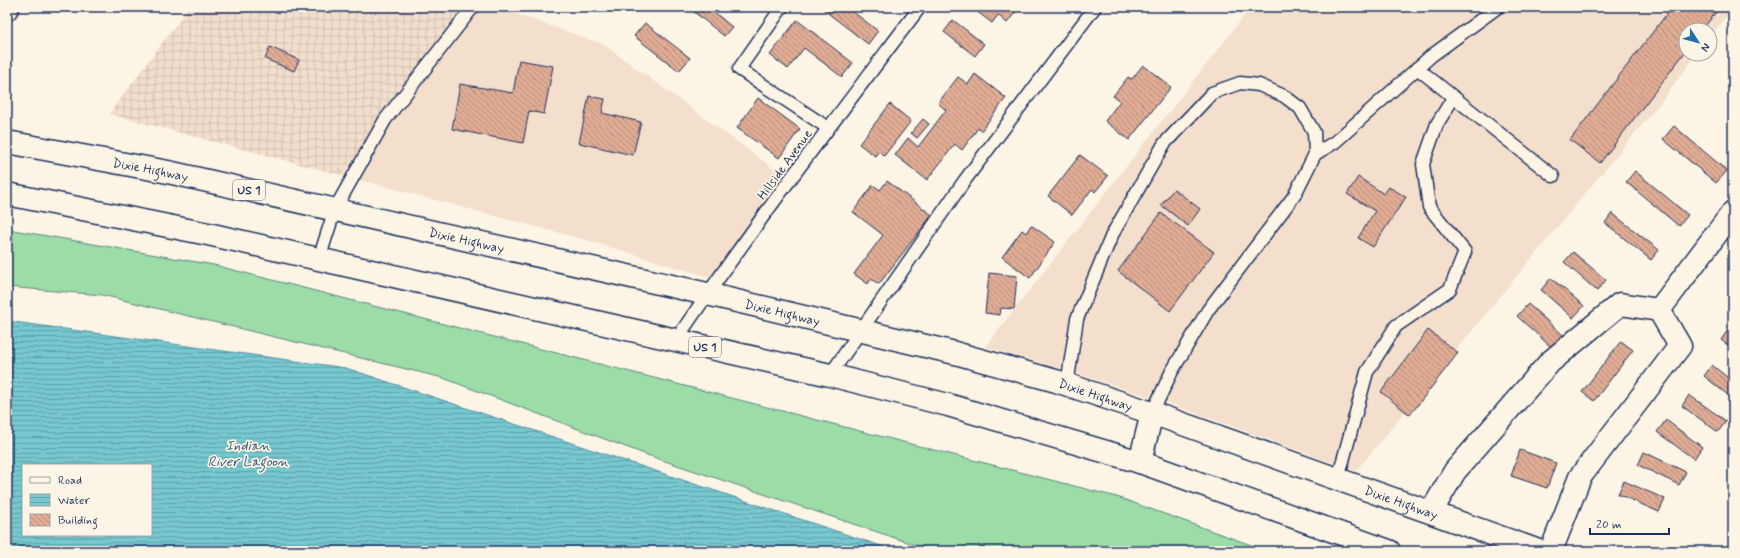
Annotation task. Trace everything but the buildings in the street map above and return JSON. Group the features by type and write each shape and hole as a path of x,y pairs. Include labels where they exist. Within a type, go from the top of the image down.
{"main road":[{"name":"Dixie Highway","path":"7,142 168,172 707,294 955,353 1067,385 1152,413 1539,551"},
{"name":"US 1","path":"7,194 201,232 830,375 948,405 1140,462 1389,551"},
{"path":"1659,310 1733,212"},
{"path":"1431,512 1455,471 1550,362 1620,304 1659,310"},
{"path":"1551,551 1580,477 1680,346 1659,310"},
{"path":"1140,462 1152,413"}],"lane":[{"path":"319,259 334,209 385,120 473,7"},
{"path":"782,7 739,69 828,128"},
{"name":"Hillside Avenue","path":"676,340 707,294 828,128 920,7"},
{"path":"830,375 965,180 1095,7"},
{"path":"1315,154 1335,142 1417,68 1498,7"},
{"path":"1417,68 1553,176"},
{"path":"1067,385 1077,318 1112,235 1164,144 1212,93 1240,83 1259,85 1284,96 1300,108 1314,132 1315,154 1294,196 1208,310 1171,373 1152,413"},
{"path":"1338,479 1367,372 1396,326 1450,289 1465,252 1429,207 1423,164 1437,124 1453,98"}],"shaded area":[{"path":"189,7 468,7 341,175 109,114"},
{"path":"468,7 495,7 603,44 795,184 725,282 586,240 341,175"},
{"path":"1251,7 1733,7 1718,27 1718,22 1678,22 1678,62 1691,62 1660,103 1356,471 1156,399 1059,368 985,347"}],"green space":[{"path":"7,229 214,265 1117,497 1268,551 934,551 647,455 443,378 102,295 7,287"}],"water":[{"name":"Indian River Lagoon","path":"7,321 346,368 896,551 7,551"}]}
